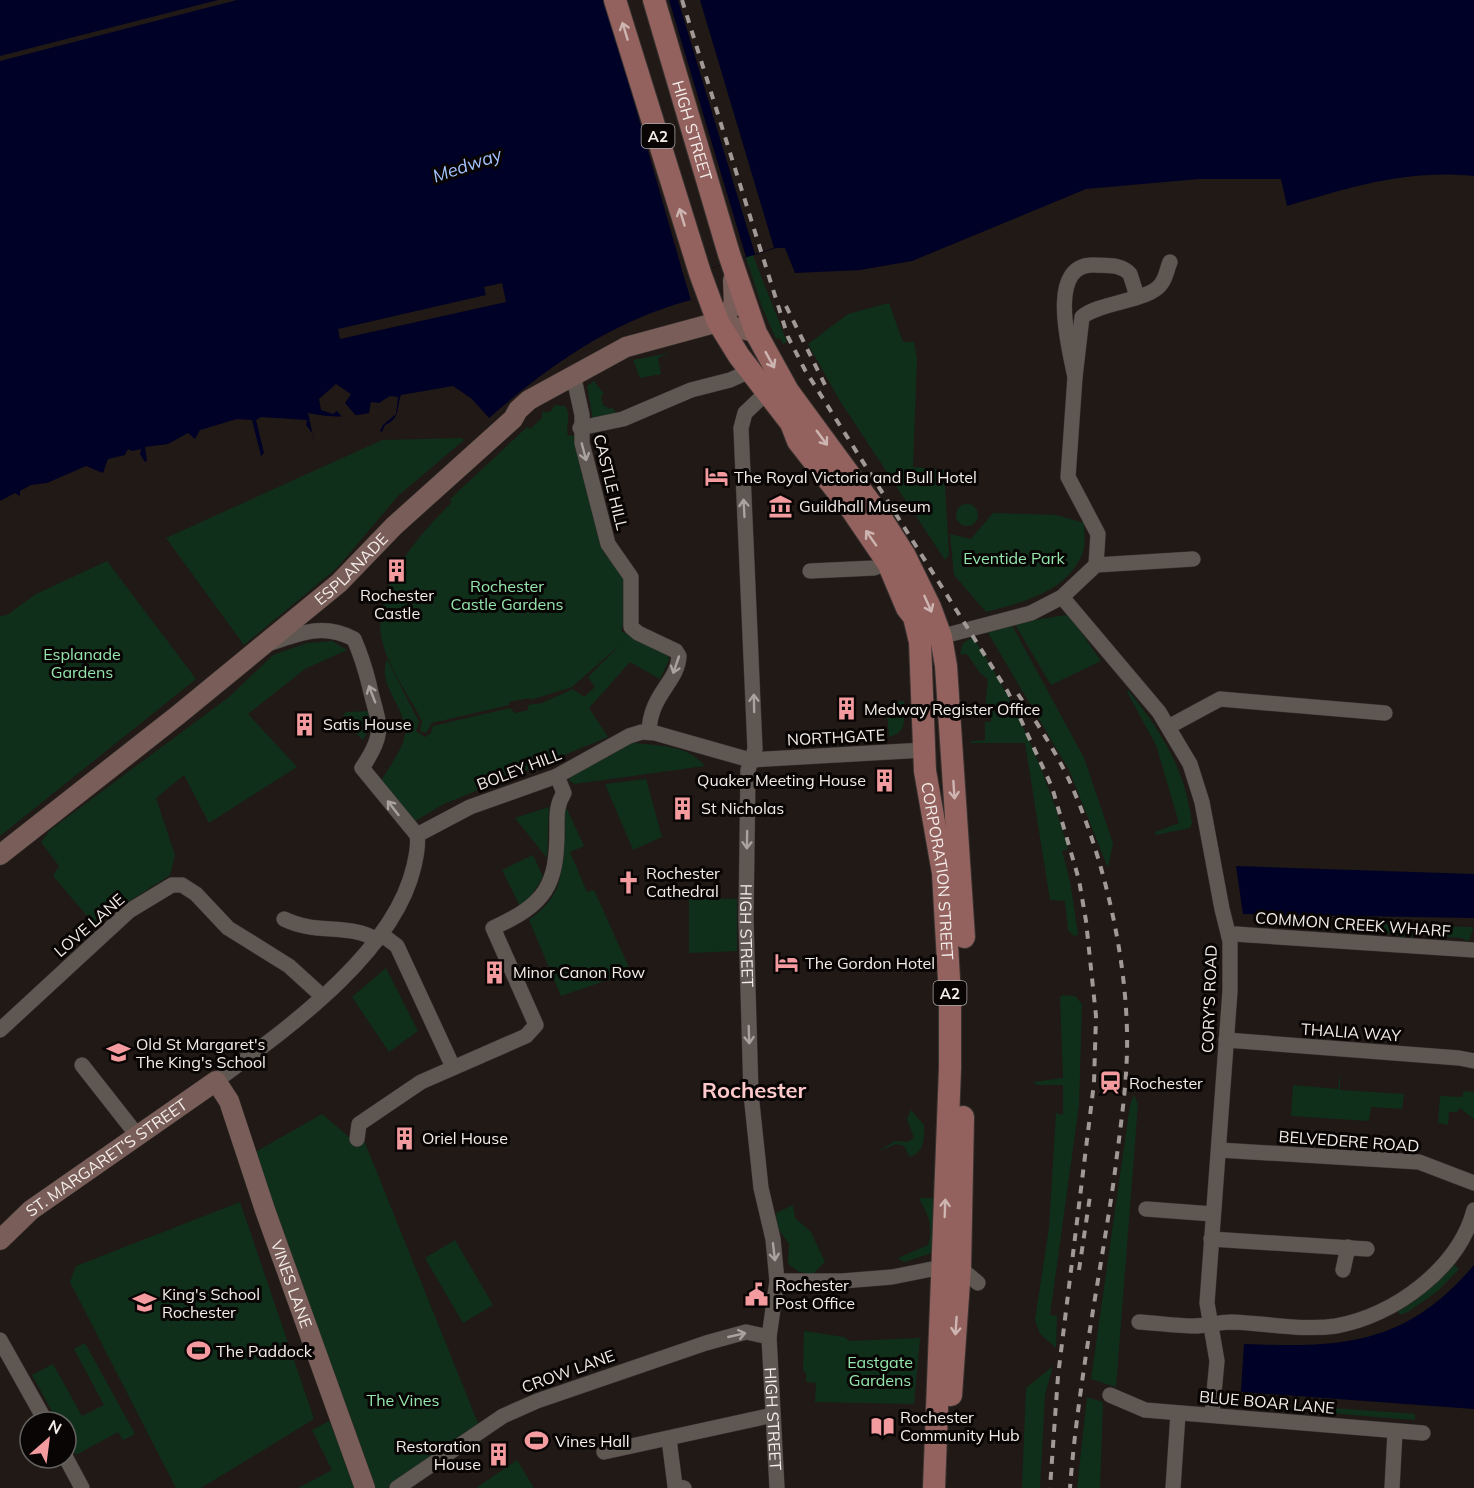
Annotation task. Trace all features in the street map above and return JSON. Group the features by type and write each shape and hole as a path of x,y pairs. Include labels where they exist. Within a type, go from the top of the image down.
{"main road":[{"name":"HIGH STREET","path":"615,0 717,322"},
{"name":"HIGH STREET","path":"654,0 732,262"},
{"name":"A2","path":"732,262 756,333"},
{"name":"A2","path":"717,322 767,392"},
{"name":"CORPORATION STREET","path":"756,333 791,395 892,534 913,572 931,639 951,732 964,943 951,1267 947,1488"},
{"name":"CORPORATION STREET","path":"767,392 767,412 783,430 794,435 852,510 888,563 907,608 931,639"},
{"name":"A2","path":"907,608 904,618 909,670 921,683"},
{"name":"CORPORATION STREET","path":"931,639 921,683 926,782 943,873 948,937 951,1267 934,1488"},
{"path":"924,750 951,732"}],"street":[{"path":"732,262 734,305 717,322 756,333"},
{"path":"1096,565 1098,534 1068,477 1082,317 1160,286 1170,262"},
{"path":"1075,377 1069,346 1065,293 1068,277 1082,266 1119,267 1130,274 1137,296"},
{"name":"ESPLANADE","path":"0,855 178,715 258,647 339,583 394,526 513,419 519,409 542,391 626,347 717,322"},
{"path":"580,428 623,419 691,390 730,380 750,371"},
{"name":"CASTLE HILL","path":"573,374 582,416 580,428 608,544 632,577 631,627 638,633 676,651 679,657 676,668 652,707 649,732"},
{"name":"HIGH STREET","path":"767,392 745,413 741,428 753,681 754,749 750,760 746,919 751,1094 761,1188 774,1246 777,1281 769,1337 777,1488"},
{"path":"931,639 1031,613 1062,597 1096,565 1193,559"},
{"path":"810,571 874,568 888,563"},
{"name":"CORY'S ROAD","path":"1062,597 1170,726 1190,764 1201,795 1229,937 1232,957 1207,1303 1217,1361 1212,1414"},
{"path":"216,1081 285,1030 322,996 379,937 409,883 418,843 417,835 362,768 377,747 380,725 365,663 354,639 332,630 309,631 258,647"},
{"path":"1170,726 1220,699 1385,714"},
{"path":"649,732 750,760"},
{"name":"BOLEY HILL","path":"417,835 470,807 557,776 624,739 649,732"},
{"name":"NORTHGATE","path":"750,760 924,750"},
{"path":"357,1139 359,1124 374,1112 421,1082 526,1036 536,1024 493,928 531,908 550,884 556,860 558,807 564,793 557,776"},
{"name":"LOVE LANE","path":"0,1032 129,911 172,885 182,885 196,894 228,928 289,966 322,996"},
{"path":"284,920 298,926 337,932 358,930 397,946 453,1067"},
{"name":"COMMON CREEK WHARF","path":"1229,937 1236,934 1249,934 1474,950"},
{"name":"THALIA WAY","path":"1226,1040 1474,1061"},
{"path":"82,1065 137,1135"},
{"name":"ST. MARGARET'S STREET","path":"0,1240 31,1210 216,1081"},
{"name":"VINES LANE","path":"216,1081 229,1101 265,1210 365,1488"},
{"name":"BELVEDERE ROAD","path":"1219,1150 1419,1162 1474,1183"},
{"path":"1146,1209 1213,1214"},
{"path":"1139,1322 1197,1326 1230,1322 1292,1327 1337,1326 1384,1310 1427,1284 1455,1249 1474,1210"},
{"path":"1211,1239 1367,1249"},
{"path":"1343,1270 1348,1247"},
{"path":"777,1281 842,1281 951,1267 978,1283"},
{"name":"CROW LANE","path":"397,1488 503,1416 537,1401 706,1343 746,1332 769,1337"},
{"path":"0,1340 39,1410"},
{"name":"BLUE BOAR LANE","path":"1110,1395 1138,1408 1178,1414 1212,1414 1423,1433"},
{"path":"1173,1488 1178,1414"},
{"path":"603,1452 773,1415"},
{"path":"1392,1488 1395,1432"},
{"path":"669,1439 675,1486 684,1488"},
{"path":"72,1470 82,1488"}],"green space":[{"path":"752,253 787,342 783,344 780,338 776,339 762,307 745,255"},
{"path":"889,303 903,342 914,342 917,358 913,467 944,470 949,555 945,560 840,401 808,344 848,314"},
{"path":"669,353 658,358 661,374 640,378 633,360"},
{"path":"594,381 604,394 601,396 603,405 610,409 612,407 616,413 593,420 587,386"},
{"name":"Rochester Castle Gardens","path":"555,405 565,406 567,410 568,436 575,435 602,549 626,575 625,620 621,631 668,656 669,660 660,679 630,662 589,708 608,737 444,804 412,823 379,785 402,745 405,728 403,718 386,680 387,659 419,722 416,731 425,737 431,733 433,726 510,708 515,713 528,710 528,705 542,703 573,689 584,697 595,687 588,677 622,643 572,687 531,700 530,698 509,702 509,705 432,723 426,733 420,731 422,721 396,676 384,648 380,627 382,607 388,587 410,549 452,502 450,499 527,427 530,429 542,418 542,412 550,412"},
{"path":"462,438 464,440 398,496 337,568 244,645 166,538 382,440"},
{"path":"967,504 975,507 978,515 975,523 967,526 959,523 956,515 959,507"},
{"name":"Eventide Park","path":"993,513 1056,515 1084,523 1084,544 1082,555 1074,568 1054,587 1028,600 986,612 954,575 950,534 971,539"},
{"name":"Esplanade Gardens","path":"107,561 196,679 0,836 0,616 7,615 36,594"},
{"path":"1066,615 1072,619 1101,661 1051,685 1014,623"},
{"path":"1012,625 1084,758 1113,843 1108,868 1069,770 987,631"},
{"path":"973,637 1003,687 1029,740 1060,821 1068,849 1062,851 1070,881 1078,935 1074,936 1068,930 1065,901 1050,900 1025,743 971,743 971,741 985,740 985,722 991,722 991,712 985,712 988,679 980,673 967,654 960,654 963,643"},
{"path":"332,641 347,650 305,669 248,714 297,767 209,823 184,775 156,798 175,855 170,875 94,924 53,876 59,866 41,842 50,830 229,697 273,655 307,643"},
{"path":"1128,690 1161,736 1178,768 1189,804 1192,823 1190,828 1156,835 1155,832 1179,823 1156,745"},
{"path":"904,701 904,724 899,732 889,737 887,713 892,712 892,702"},
{"path":"371,711 372,723 363,740 347,724 343,715 346,712"},
{"path":"630,742 680,750 689,753 705,766 574,784 569,780 570,776"},
{"path":"646,779 662,837 633,850 605,784"},
{"path":"565,805 584,846 570,852 587,892 594,890 631,972 561,996 529,920 546,905 560,879 561,822"},
{"path":"549,807 547,858 515,818"},
{"path":"533,855 543,877 529,899 520,906 502,870"},
{"path":"689,898 737,899 737,951 689,953"},
{"path":"1353,922 1406,925 1409,929 1403,939 1398,935 1355,930 1346,933"},
{"path":"1416,926 1472,927 1473,931 1468,942 1462,938 1417,935 1410,938"},
{"path":"386,968 418,1031 389,1052 352,997"},
{"path":"1075,996 1082,1004 1079,1105 1050,1315 1057,1316 1056,1348 1040,1334 1035,1320 1049,1228 1056,1113 1063,1115 1063,1085 1037,1085 1033,1082 1063,1078 1060,997"},
{"path":"1340,1070 1340,1090 1404,1094 1402,1109 1371,1107 1369,1121 1291,1116 1293,1085 1338,1089"},
{"path":"1464,1091 1474,1092 1474,1119 1460,1108 1457,1112 1449,1112 1448,1125 1438,1123 1440,1096 1462,1097"},
{"path":"1134,1095 1138,1104 1116,1387 1091,1379 1130,1105"},
{"path":"911,1110 924,1125 924,1140 919,1152 910,1157 904,1146 896,1144 877,1152 895,1141 908,1142 914,1138 907,1119"},
{"name":"The Vines","path":"322,1114 349,1137 363,1138 480,1428 387,1488 373,1488 252,1154"},
{"path":"919,1198 935,1198 932,1253 904,1262 898,1258 928,1245 930,1238 929,1221"},
{"name":"The Paddock","path":"240,1202 314,1419 201,1488 176,1488 70,1282 76,1266"},
{"path":"793,1205 795,1218 811,1232 825,1262 813,1274 799,1272 788,1264 789,1244 777,1227 776,1213"},
{"path":"455,1240 493,1305 463,1323 425,1258"},
{"path":"1452,1263 1459,1269 1438,1291 1400,1315 1395,1307 1407,1300 1414,1302 1448,1270"},
{"name":"Eastgate Gardens","path":"804,1331 844,1337 849,1341 920,1338 914,1404 815,1402 816,1383 806,1382 806,1374 803,1370"},
{"path":"85,1343 135,1434 123,1440 118,1432 78,1454 78,1410 51,1410 32,1375 53,1364 82,1416 104,1405 74,1349"},
{"path":"1053,1366 1045,1395 1040,1488 1022,1488 1026,1388"},
{"path":"1087,1397 1103,1402 1100,1488 1077,1488"},
{"path":"1294,1405 1319,1410 1320,1407 1415,1414 1415,1420 1289,1410"},
{"path":"329,1421 358,1488 298,1488 332,1470 312,1430"},
{"path":"517,1460 534,1488 476,1488"}],"water":[{"path":"0,0 218,0 0,56"},
{"name":"Medway","path":"237,0 1474,0 1474,176 1449,174 1402,177 1357,186 1287,206 1281,179 1199,179 1086,189 912,261 860,270 795,273 785,248 776,248 684,277 691,300 635,320 583,347 535,380 489,418 472,399 453,386 401,395 396,416 385,425 382,432 380,431 383,425 396,414 398,397 390,396 379,403 371,402 369,413 332,416 308,413 312,433 306,425 307,420 261,417 256,420 264,453 261,456 252,420 237,419 200,430 195,439 188,433 168,444 145,447 147,461 145,462 140,454 141,449 132,451 128,449 125,455 108,459 103,473 86,466 47,483 31,485 20,491 20,496 15,493 0,501 0,61"},
{"path":"1236,866 1474,874 1474,918 1243,914"},
{"path":"1474,1265 1474,1409 1241,1392 1244,1344 1312,1345 1371,1336 1397,1326 1423,1312 1449,1292"}],"pier":[{"path":"605,0 669,0 746,257 684,277"},
{"path":"678,0 700,0 774,248 755,254"},
{"path":"502,283 506,302 340,339 338,329 486,295 484,287"},
{"path":"336,384 351,394 345,403 358,418 344,419 337,411 333,414 321,410 319,399"}],"railway":[{"path":"682,0 788,337 805,370 1008,692 1052,787 1079,880 1086,921 1096,1016 1094,1083 1058,1376 1050,1488"},
{"path":"786,306 827,389"},
{"path":"1018,694 1064,769 1094,844 1104,878 1119,949 1127,1019 1122,1116 1083,1372 1070,1488"},
{"path":"1079,1270 1090,1196"}],"place":[{"name":"The Royal Victoria and Bull Hotel","path":"716,477"},
{"name":"Guildhall Museum","path":"781,506"},
{"name":"Rochester Castle","path":"397,570"},
{"name":"Medway Register Office","path":"846,709"},
{"name":"Satis House","path":"305,724"},
{"name":"Quaker Meeting House","path":"884,780"},
{"name":"St Nicholas","path":"683,808"},
{"name":"Rochester Cathedral","path":"628,882"},
{"name":"The Gordon Hotel","path":"787,963"},
{"name":"Minor Canon Row","path":"495,972"},
{"name":"Old St Margaret's The King's School","path":"118,1053"},
{"name":"Rochester","path":"1111,1083"},
{"name":"Oriel House","path":"404,1138"},
{"name":"Rochester Post Office","path":"757,1294"},
{"name":"King's School Rochester","path":"144,1303"},
{"name":"The Paddock","path":"198,1351"},
{"name":"Rochester Community Hub","path":"882,1426"},
{"name":"Vines Hall","path":"537,1441"},
{"name":"Restoration House","path":"499,1455"}],"district":[{"name":"Rochester","path":"754,1090"}]}
